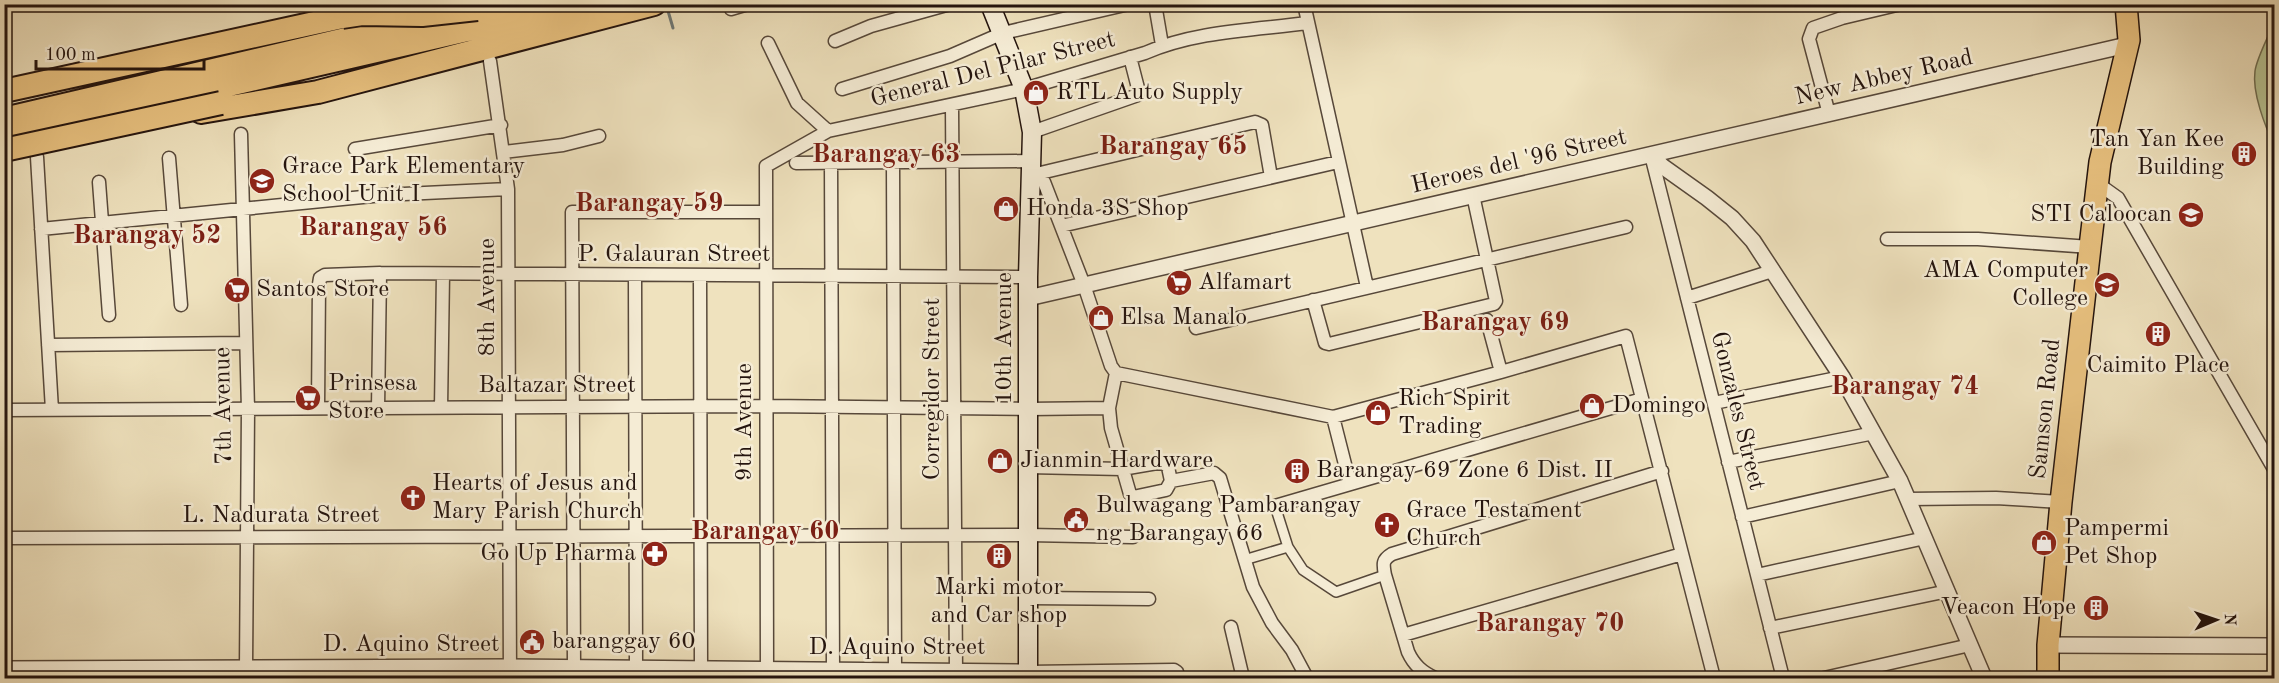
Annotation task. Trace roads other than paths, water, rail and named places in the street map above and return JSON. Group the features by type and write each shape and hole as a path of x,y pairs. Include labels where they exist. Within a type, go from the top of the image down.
{"highway":[{"path":"4,108 429,4"},
{"path":"4,91 342,17 362,14 484,14 573,4"},
{"path":"4,144 318,92 654,4"},
{"name":"Samson Road","path":"2048,678 2048,645 2061,502 2097,183 2127,45 2129,29 2126,4"},
{"path":"4,119 484,14"},
{"path":"4,137 484,14"},
{"path":"4,150 254,95 413,45 484,14"}],"main road":[{"name":"10th Avenue","path":"990,4 1024,89 1032,132 1033,170 1028,277 1028,675"}],"street":[{"path":"731,9 748,4"},
{"path":"835,41 879,24 950,4"},
{"path":"842,89 950,56 1003,33 1129,4"},
{"path":"1155,4 1162,45"},
{"path":"1304,4 1367,287"},
{"path":"1829,114 1809,39 1812,28 1900,4"},
{"name":"General Del Pilar Street","path":"766,166 828,131 1024,89 1162,45 1208,36 1308,23"},
{"path":"768,43 797,103 828,131"},
{"name":"New Abbey Road","path":"1651,155 2127,45"},
{"path":"1032,132 1138,95 1130,57"},
{"name":"8th Avenue","path":"490,61 501,125 508,189 510,673"},
{"name":"Corregidor Street","path":"952,106 956,671"},
{"path":"796,163 952,163 1033,170 1255,122 1262,125 1271,177"},
{"path":"355,149 501,125"},
{"name":"7th Avenue","path":"241,134 248,409 246,673"},
{"path":"504,152 563,145 599,136"},
{"name":"Heroes del '96 Street","path":"1028,298 1651,155 1662,166 1731,218 1753,241 1842,377 1900,481 1984,678"},
{"name":"Gonzales Street","path":"1651,155 1783,678"},
{"path":"37,157 52,410"},
{"path":"169,158 181,305"},
{"path":"831,162 833,670"},
{"path":"1061,226 1338,162"},
{"path":"894,163 895,670"},
{"name":"9th Avenue","path":"766,166 766,674"},
{"path":"1033,170 1044,183 1084,285 1111,366 1116,373 1338,417 1626,336 1714,678"},
{"path":"99,182 109,315"},
{"path":"2097,183 2118,198 2274,469"},
{"path":"41,229 383,195 508,189"},
{"path":"1313,300 1325,343 1329,344 1467,312 1495,303 1473,195"},
{"path":"574,668 572,214 574,211 766,212"},
{"path":"1196,328 1626,227"},
{"path":"1887,239 1978,239 2090,247"},
{"path":"1687,298 1772,271"},
{"path":"378,408 380,273"},
{"name":"P. Galauran Street","path":"318,408 320,278 327,275 380,273 1028,277"},
{"path":"441,408 443,274"},
{"path":"635,275 636,668"},
{"path":"700,276 701,669"},
{"path":"1487,320 1501,372"},
{"path":"48,345 246,343"},
{"path":"1028,467 1122,469 1163,462 1168,467 1171,481 1166,490 1133,497 1122,469 1111,428 1109,408 1116,373"},
{"path":"1714,403 1842,377"},
{"path":"1385,575 1336,592 1303,570 1288,547 1275,506 1642,399"},
{"name":"Baltazar Street","path":"4,410 700,406 1109,408"},
{"path":"1338,417 1350,484"},
{"path":"1728,462 1874,433"},
{"path":"1436,678 1423,672 1413,663 1385,575 1383,563 1385,558 1662,471"},
{"path":"1171,481 1214,473 1218,475 1252,587 1307,678"},
{"path":"1742,516 1900,481"},
{"path":"1908,499 1996,498 2061,502"},
{"name":"L. Nadurata Street","path":"4,538 894,535 1133,537"},
{"path":"1757,575 1925,538"},
{"path":"1244,560 1288,547"},
{"path":"1403,635 1682,554"},
{"path":"1770,628 1948,591"},
{"path":"1029,598 1149,599"},
{"path":"1231,627 1241,675"},
{"path":"1824,678 1970,645"},
{"path":"2048,645 2274,646"},
{"name":"D. Aquino Street","path":"4,669 246,673 510,673 574,668 701,669 766,674 833,670 956,671 1028,675 1174,670 1177,672"}],"waterway":[{"path":"666,4 673,28"}],"place":[{"name":"RTL Auto Supply","path":"1036,93"},
{"name":"Tan Yan Kee Building","path":"2244,154"},
{"name":"Grace Park Elementary School Unit I","path":"262,181"},
{"name":"Honda 3S Shop","path":"1006,209"},
{"name":"STI Caloocan","path":"2191,215"},
{"name":"Alfamart","path":"1179,283"},
{"name":"AMA Computer College","path":"2107,285"},
{"name":"Santos Store","path":"237,290"},
{"name":"Elsa Manalo","path":"1101,318"},
{"name":"Caimito Place","path":"2158,334"},
{"name":"Prinsesa Store","path":"308,398"},
{"name":"Domingo","path":"1592,406"},
{"name":"Rich Spirit Trading","path":"1378,413"},
{"name":"Jianmin Hardware","path":"1000,461"},
{"name":"Barangay 69 Zone 6 Dist. II","path":"1297,471"},
{"name":"Hearts of Jesus and Mary Parish Church","path":"413,498"},
{"name":"Bulwagang Pambarangay ng Barangay 66","path":"1076,520"},
{"name":"Grace Testament Church","path":"1387,525"},
{"name":"Pampermi Pet Shop","path":"2044,543"},
{"name":"Go Up Pharma","path":"655,554"},
{"name":"Marki motor and Car shop","path":"999,556"},
{"name":"Veacon Hope","path":"2096,608"},
{"name":"baranggay 60","path":"532,642"}],"district":[{"name":"Barangay 65","path":"1173,147"},
{"name":"Barangay 63","path":"886,155"},
{"name":"Barangay 59","path":"649,204"},
{"name":"Barangay 56","path":"373,228"},
{"name":"Barangay 52","path":"147,236"},
{"name":"Barangay 69","path":"1495,323"},
{"name":"Barangay 74","path":"1905,387"},
{"name":"Barangay 60","path":"765,532"},
{"name":"Barangay 70","path":"1550,624"}]}
